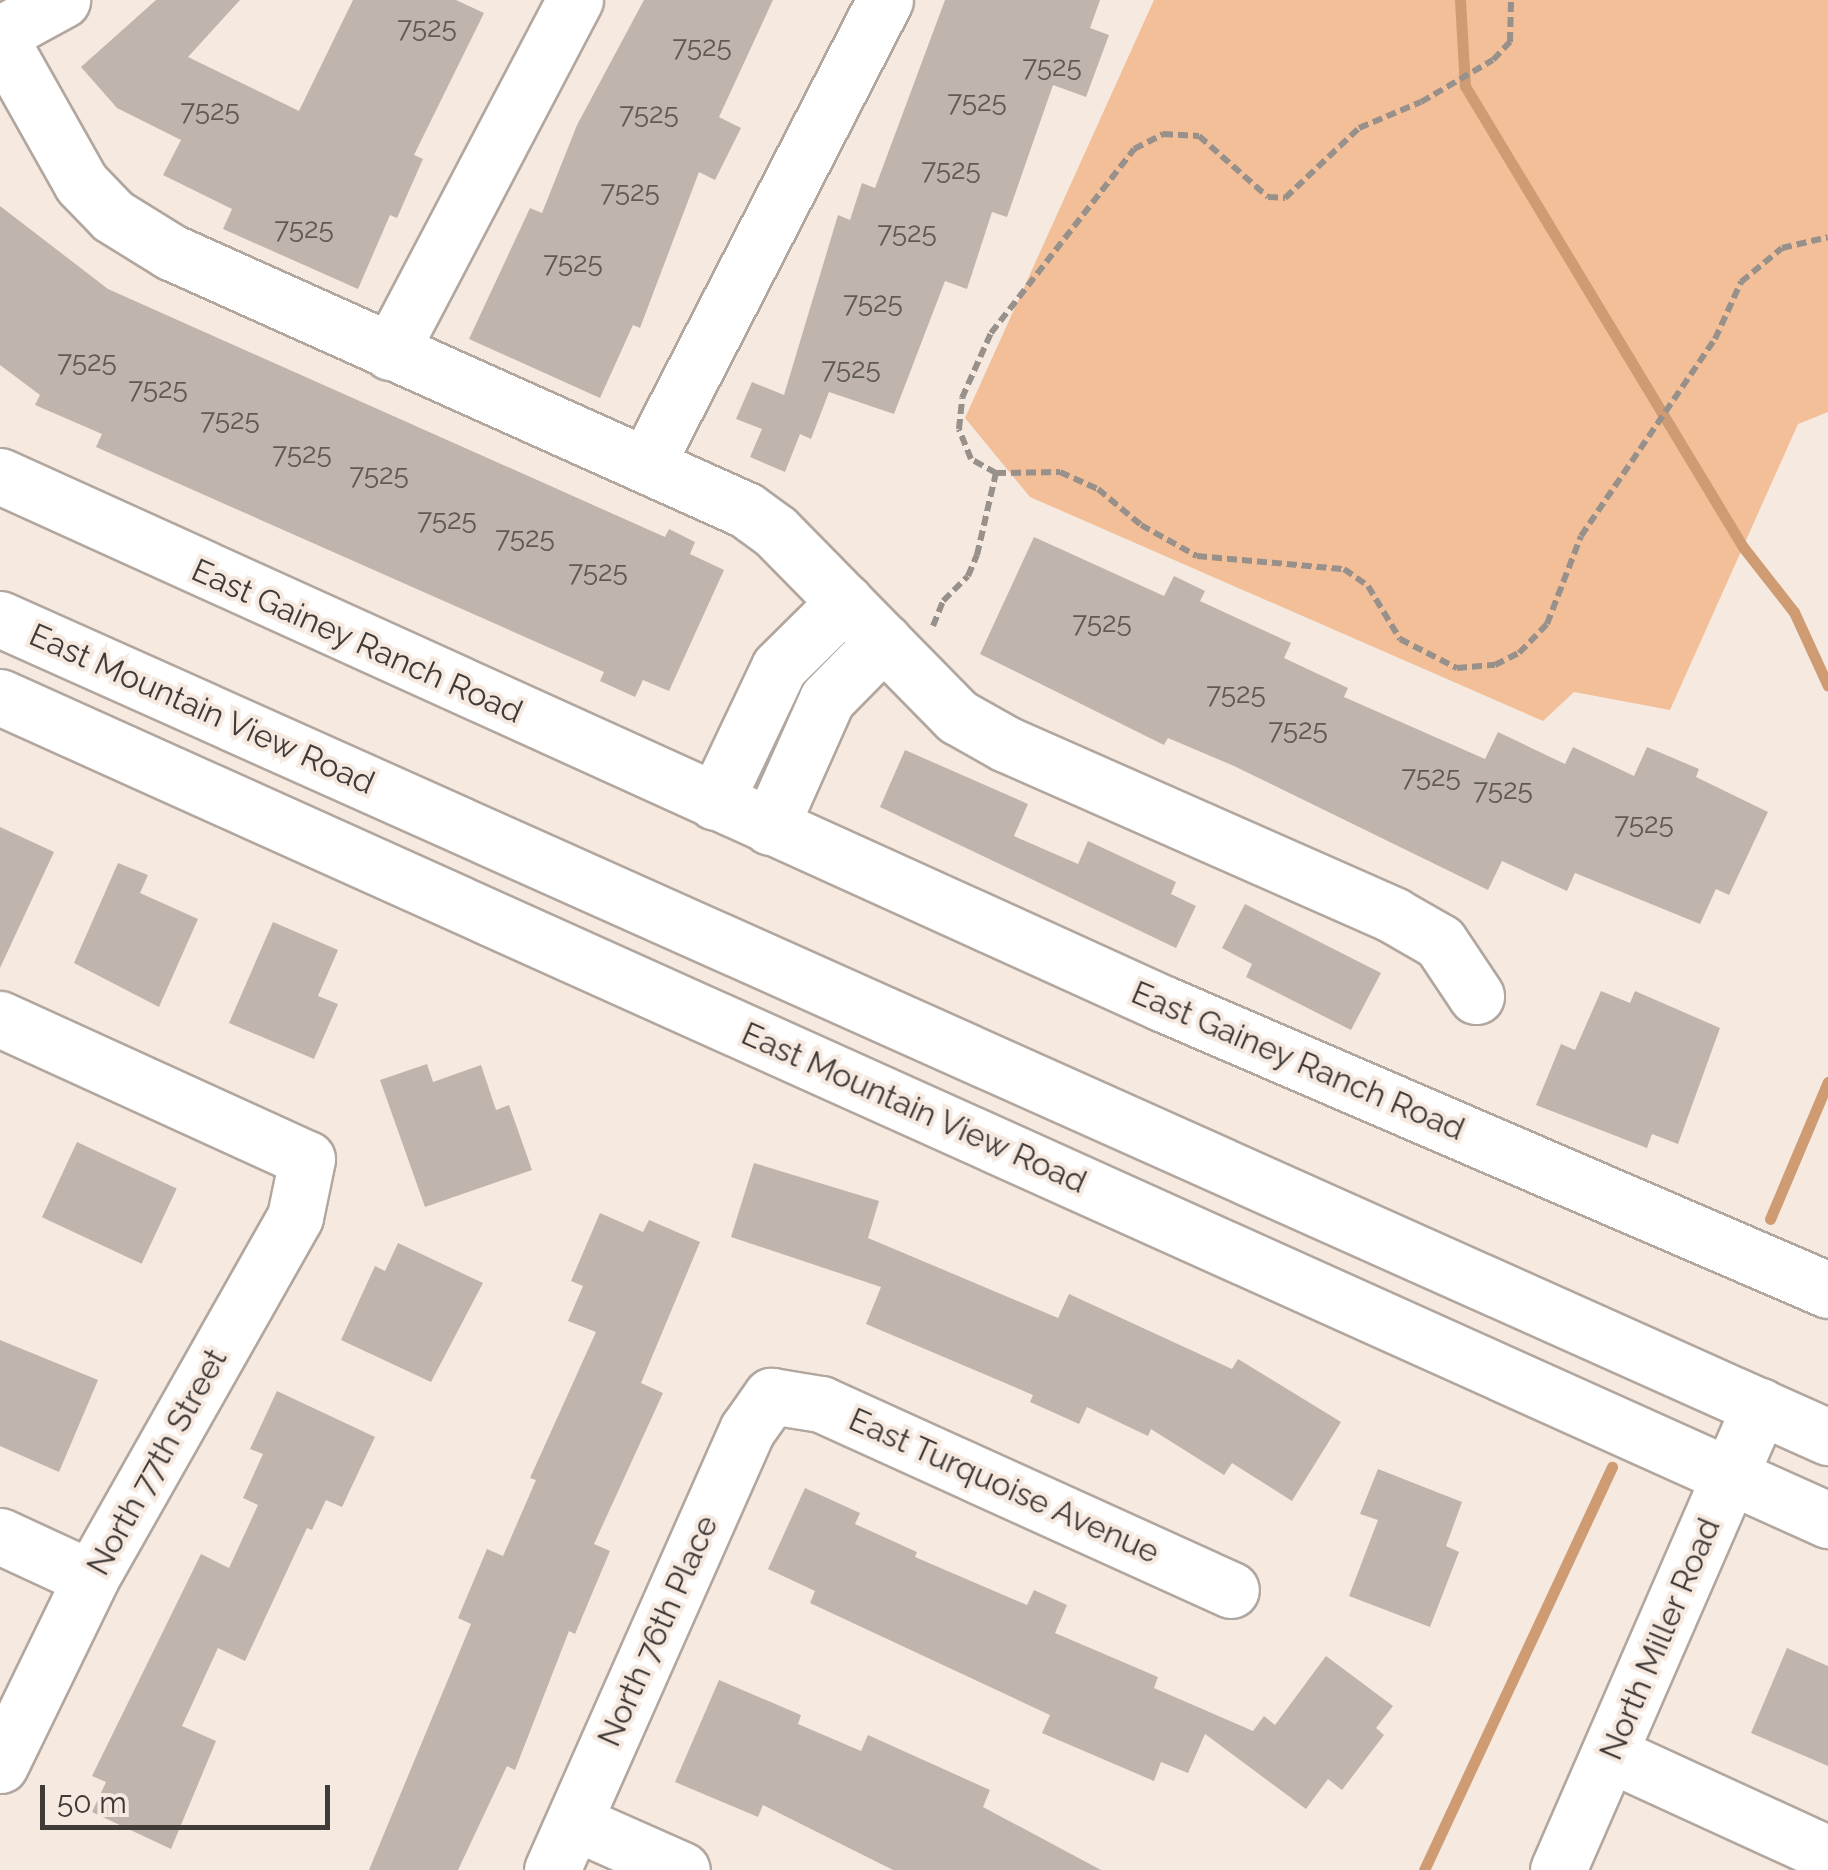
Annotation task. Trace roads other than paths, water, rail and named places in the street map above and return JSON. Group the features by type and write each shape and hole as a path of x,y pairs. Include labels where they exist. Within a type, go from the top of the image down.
{"street":[{"path":"62,0 0,36 81,183 114,216 171,252 390,352 648,461 776,531 958,717 1006,744 1408,924 1440,942 1476,996"},
{"path":"390,352 575,0"},
{"path":"648,461 885,0"},
{"name":"East Gainey Ranch Road","path":"0,476 715,802 1828,1290"},
{"path":"715,802 779,667 845,602"},
{"name":"East Mountain View Road","path":"0,619 1828,1437"},
{"path":"770,826 827,699 898,656"},
{"name":"East Mountain View Road","path":"0,697 1828,1520"},
{"name":"North 77th Street","path":"0,1020 307,1158 295,1217 91,1578 0,1765"},
{"name":"East Turquoise Avenue","path":"771,1396 822,1404 1231,1590"},
{"name":"North 76th Place","path":"563,1846 746,1430 771,1396"},
{"name":"North Miller Road","path":"1558,1870 1760,1406"},
{"path":"0,1536 91,1578"},
{"path":"1610,1754 1828,1854"},
{"path":"563,1846 682,1870"}],"waterway":[{"path":"1460,0 1465,86 1743,547 1794,612 1828,686"},
{"path":"1770,1219 1828,1082"},
{"path":"1424,1870 1612,1467"}]}
